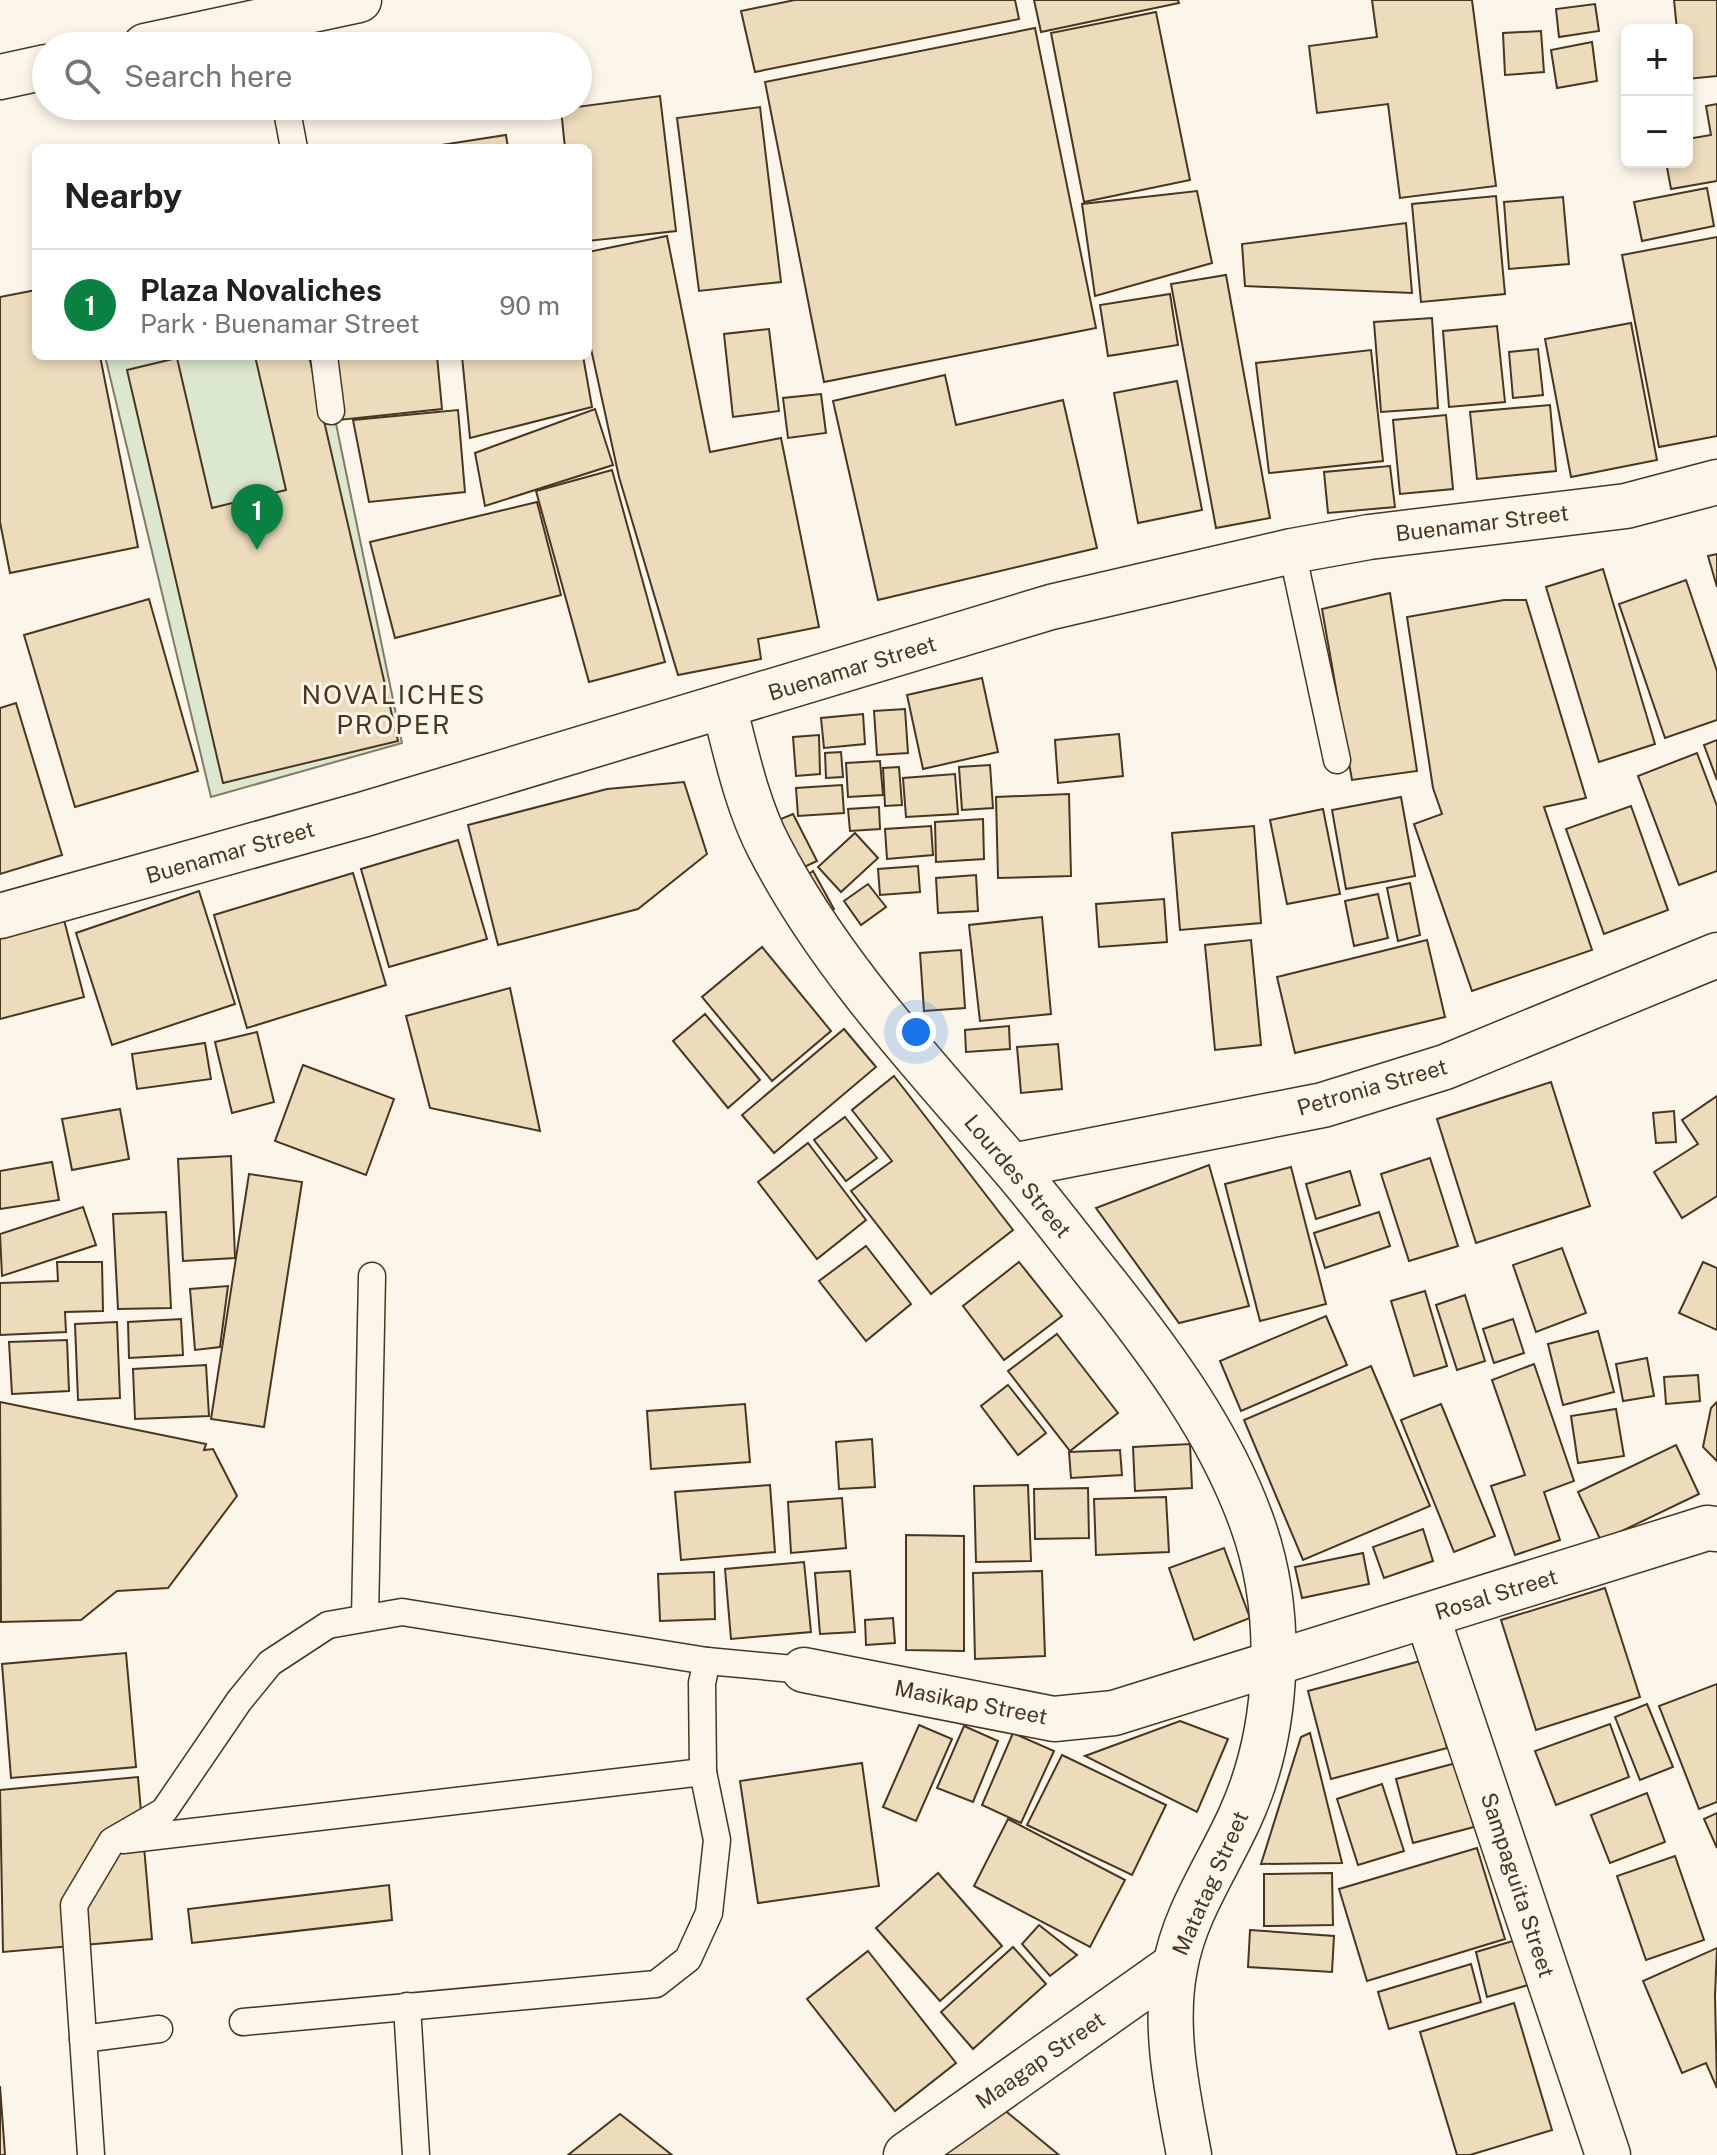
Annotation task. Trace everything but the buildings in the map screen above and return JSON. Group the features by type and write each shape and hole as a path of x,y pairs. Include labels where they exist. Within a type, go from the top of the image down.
{"street":[{"path":"275,32 359,0"},
{"path":"0,77 32,70"},
{"name":"Buenamar Street","path":"0,916 365,814 1051,607 1292,551 1369,537 1626,506 1717,482"},
{"name":"Lourdes Street","path":"724,706 767,845 825,941 917,1057 1012,1166 1167,1361 1218,1450 1252,1522 1268,1593 1274,1662"},
{"name":"Petronia Street","path":"1012,1166 1323,1105 1445,1067 1717,955"},
{"name":"Rosal Street","path":"1274,1662 1707,1528 1717,1529"},
{"name":"Sampaguita Street","path":"1427,1616 1608,2155"},
{"name":"Masikap Street","path":"804,1670 1054,1719 1114,1713 1274,1662"},
{"name":"Matatag Street","path":"1189,2155 1170,2017 1175,1965 1196,1904 1242,1814 1269,1734 1274,1662"},
{"name":"Maagap Street","path":"906,2155 1175,1965"}],"lane":[{"path":"289,120 293,144"},
{"path":"325,360 331,411"},
{"path":"1292,551 1337,760"},
{"path":"365,1618 372,1276"},
{"path":"91,2155 74,1905 112,1841 164,1811 239,1701 270,1663 328,1625 402,1612 707,1661 804,1670"},
{"path":"243,2022 656,1984 688,1959 709,1913 717,1840 703,1772 702,1683 707,1661"},
{"path":"112,1841 703,1772"},
{"path":"407,2006 416,2155"},
{"path":"83,2039 159,2029"}],"green space":[{"path":"106,360 323,360 402,743 211,797"}],"place":[{"name":"Plaza Novaliches","path":"257,550"}],"district":[{"name":"NOVALICHES PROPER","path":"394,709"}]}
